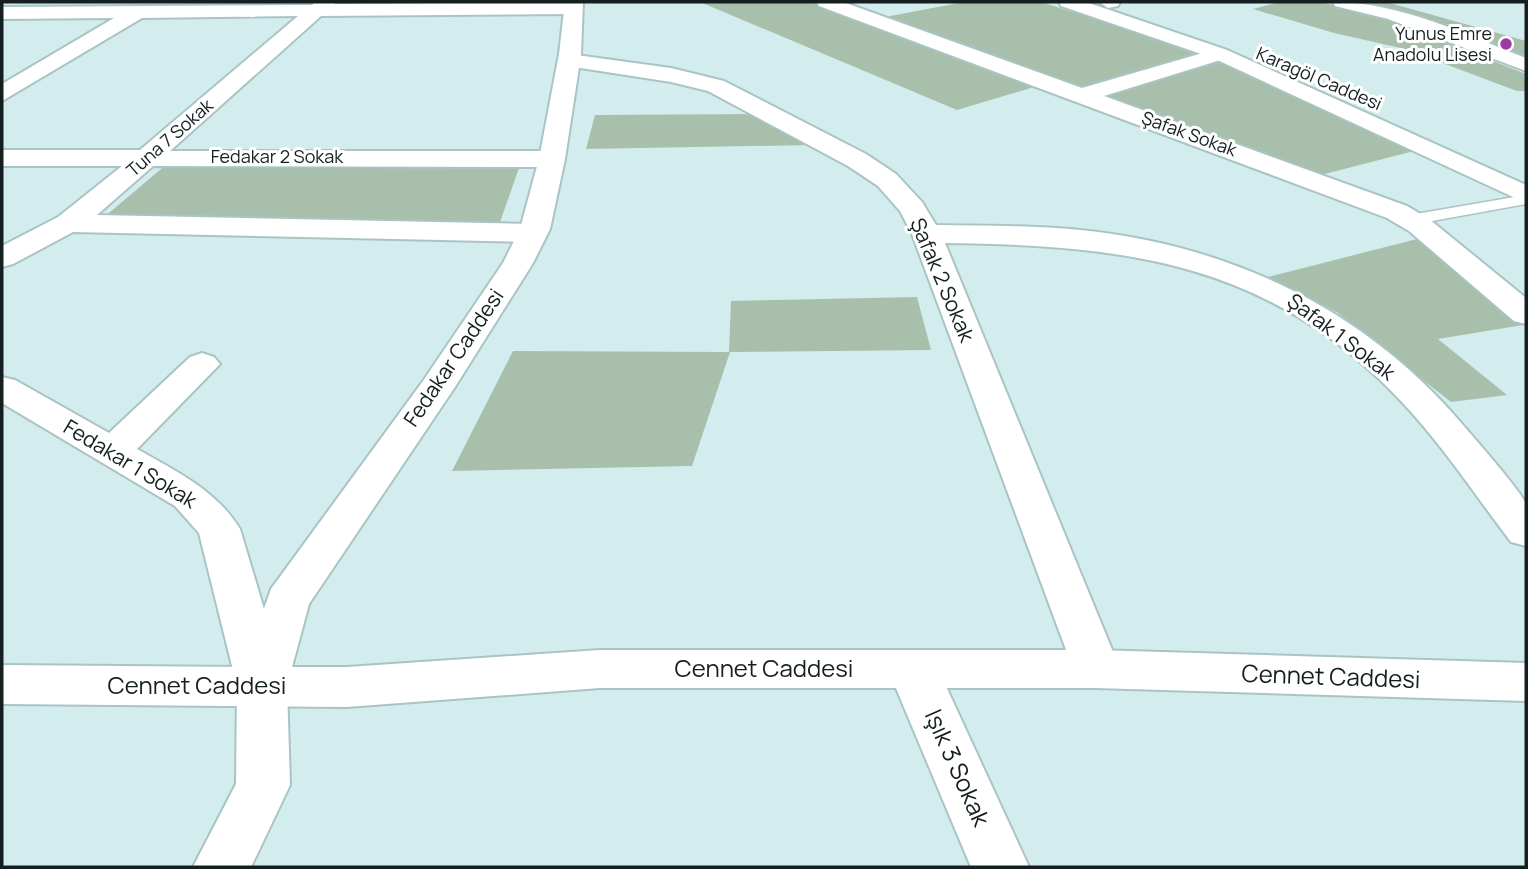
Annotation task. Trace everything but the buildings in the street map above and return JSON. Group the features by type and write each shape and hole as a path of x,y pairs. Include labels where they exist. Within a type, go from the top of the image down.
{"street":[{"name":"Şafak Sokak","path":"825,2 1371,201 1410,220 1526,314"},
{"path":"1068,2 1220,54 1526,197"},
{"name":"Karagöl Caddesi","path":"1108,2 1263,55 1452,137"},
{"path":"1342,2 1395,15 1526,65"},
{"path":"2,13 136,13 322,6 574,5"},
{"name":"Fedakar Caddesi","path":"262,686 287,601 437,387 518,263 532,233 552,159 569,60 574,5"},
{"name":"Tuna 7 Sokak","path":"2,258 68,223 150,156 322,6"},
{"path":"2,94 136,13"},
{"path":"1086,95 1220,54"},
{"name":"Şafak 2 Sokak","path":"569,60 671,75 716,86 857,160 887,180 908,202 927,234 1095,669"},
{"name":"Fedakar 2 Sokak","path":"2,158 150,156 552,159"},
{"path":"68,223 532,233"},
{"name":"Şafak 1 Sokak","path":"927,234 1081,239 1127,245 1230,271 1286,295 1376,358 1413,393 1526,532"},
{"path":"113,451 202,365"},
{"name":"Fedakar 1 Sokak","path":"2,388 190,497 219,529 262,686"},
{"name":"Cennet Caddesi","path":"2,685 347,687 600,670 913,668 1095,669 1525,683"},
{"name":"Işık 3 Sokak","path":"913,668 1000,867"},
{"path":"222,867 263,785 262,686"}],"lane":[{"path":"1410,220 1526,197"}],"green space":[{"path":"700,2 811,2 1034,87 957,110"},
{"path":"964,2 1041,2 1146,35 1197,55 1084,91 880,18"},
{"path":"1279,2 1320,2 1370,13 1526,74 1526,91 1517,91 1405,49 1334,33 1253,9"},
{"path":"1360,2 1386,2 1526,41 1526,60 1415,17"},
{"path":"1219,60 1414,151 1317,176 1105,96"},
{"path":"759,114 813,145 586,149 595,115"},
{"path":"167,164 519,168 499,225 103,218"},
{"path":"1417,239 1523,325 1438,339 1507,395 1451,402 1338,313 1268,277"},
{"path":"917,297 931,350 730,352 692,466 452,471 513,351 729,352 731,301"}],"place":[{"name":"Yunus Emre Anadolu Lisesi","path":"1506,44"}]}
